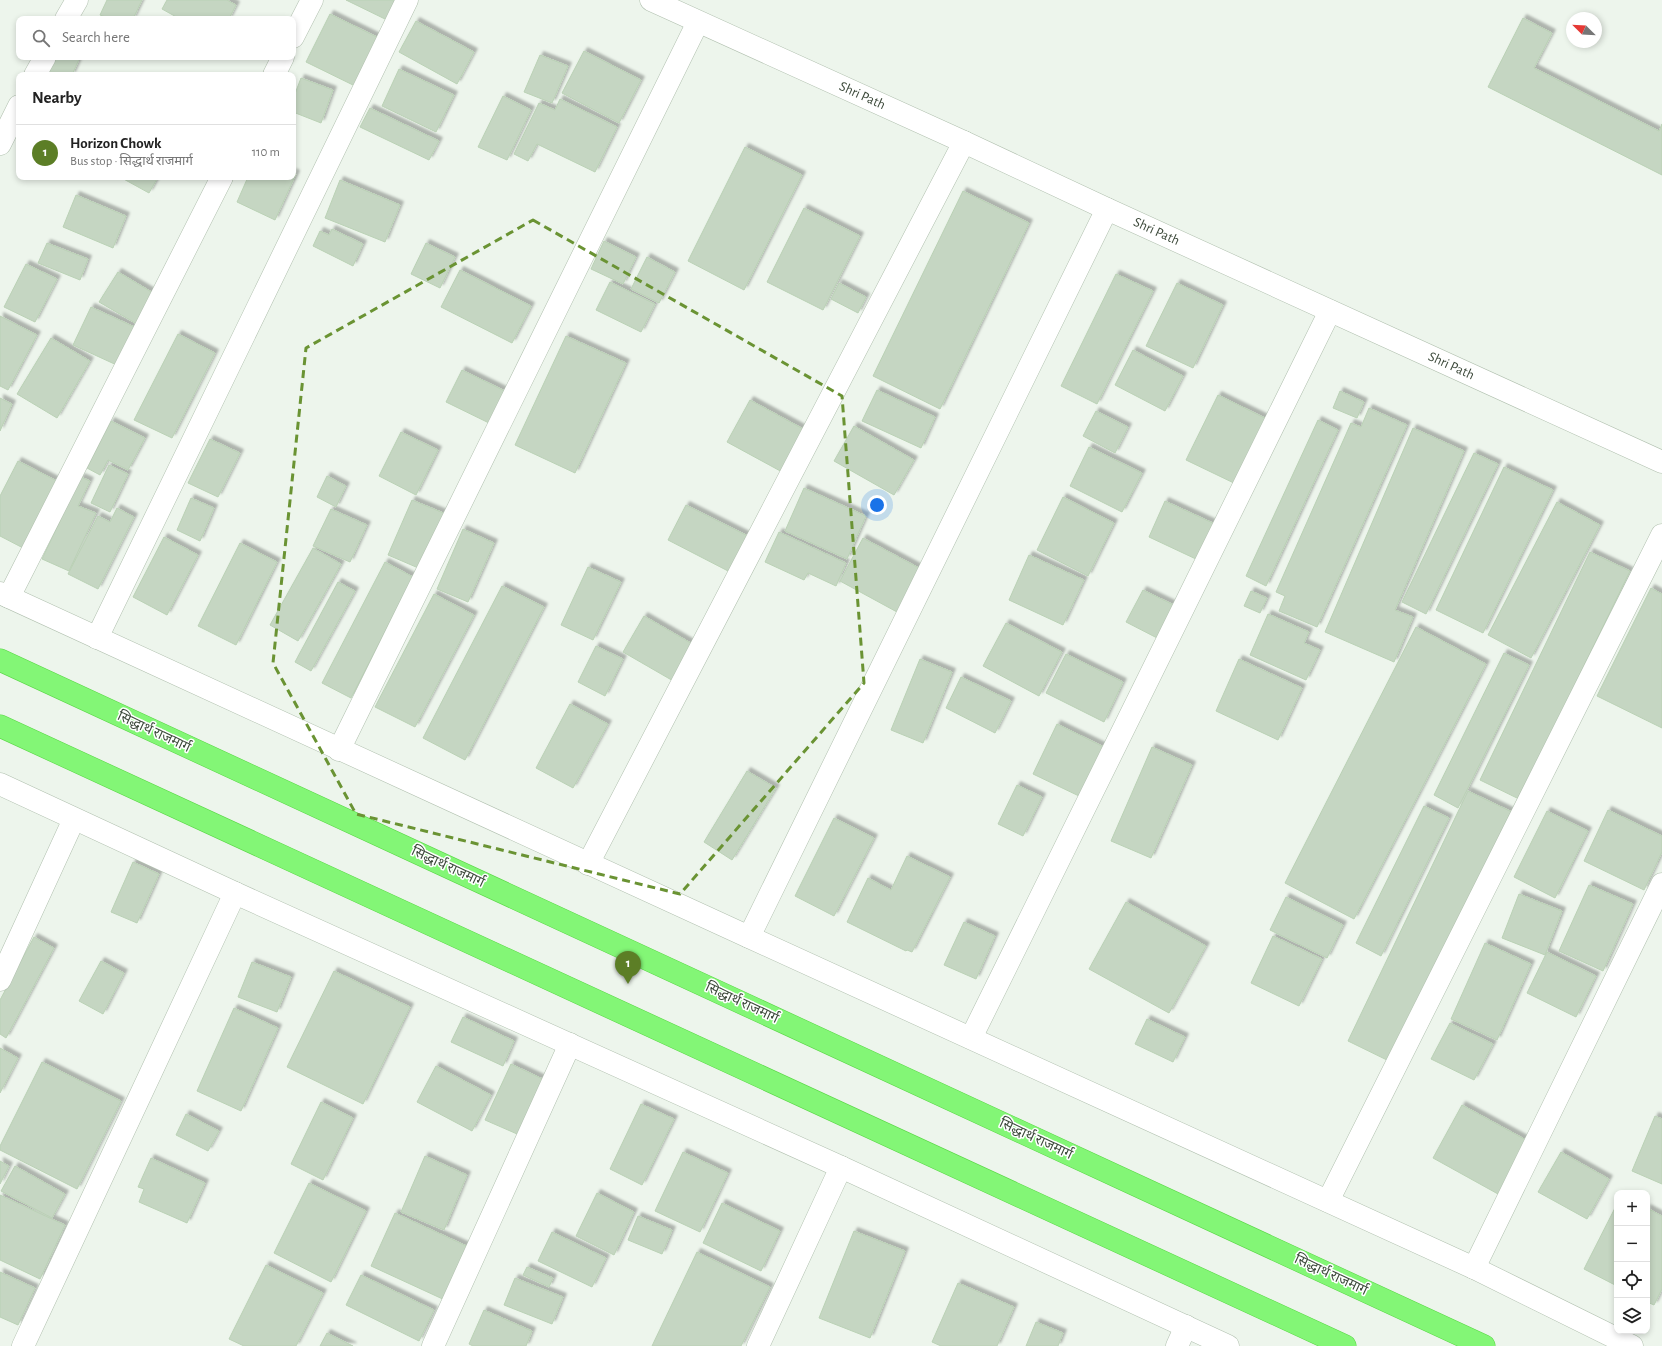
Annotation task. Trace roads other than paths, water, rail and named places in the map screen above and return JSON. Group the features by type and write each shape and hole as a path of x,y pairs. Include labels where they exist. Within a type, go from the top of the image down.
{"highway":[{"name":"सिद्धार्थ राजमार्ग","path":"0,660 1484,1346"},
{"path":"0,726 1345,1346"}],"street":[{"path":"68,16 77,0"},
{"path":"296,31 312,0"},
{"path":"97,638 407,0"},
{"name":"Shri Path","path":"650,0 964,142 1107,209 1662,462"},
{"path":"339,750 698,22"},
{"path":"37,72 43,60"},
{"path":"276,72 282,60"},
{"path":"0,144 16,112"},
{"path":"588,864 964,142"},
{"path":"220,180 4,595 749,938 1474,1268 1632,1346"},
{"path":"749,938 1107,209"},
{"path":"971,1038 1330,311"},
{"path":"1328,1201 1662,535"},
{"path":"0,784 235,893 840,1167 1228,1346"},
{"path":"0,980 74,819"},
{"path":"1474,1268 1662,884"},
{"path":"23,1346 235,893"},
{"path":"433,1346 570,1044"},
{"path":"758,1346 840,1167"},
{"path":"1177,1346 1186,1326"}],"place":[{"name":"Horizon Chowk","path":"628,984"}]}
